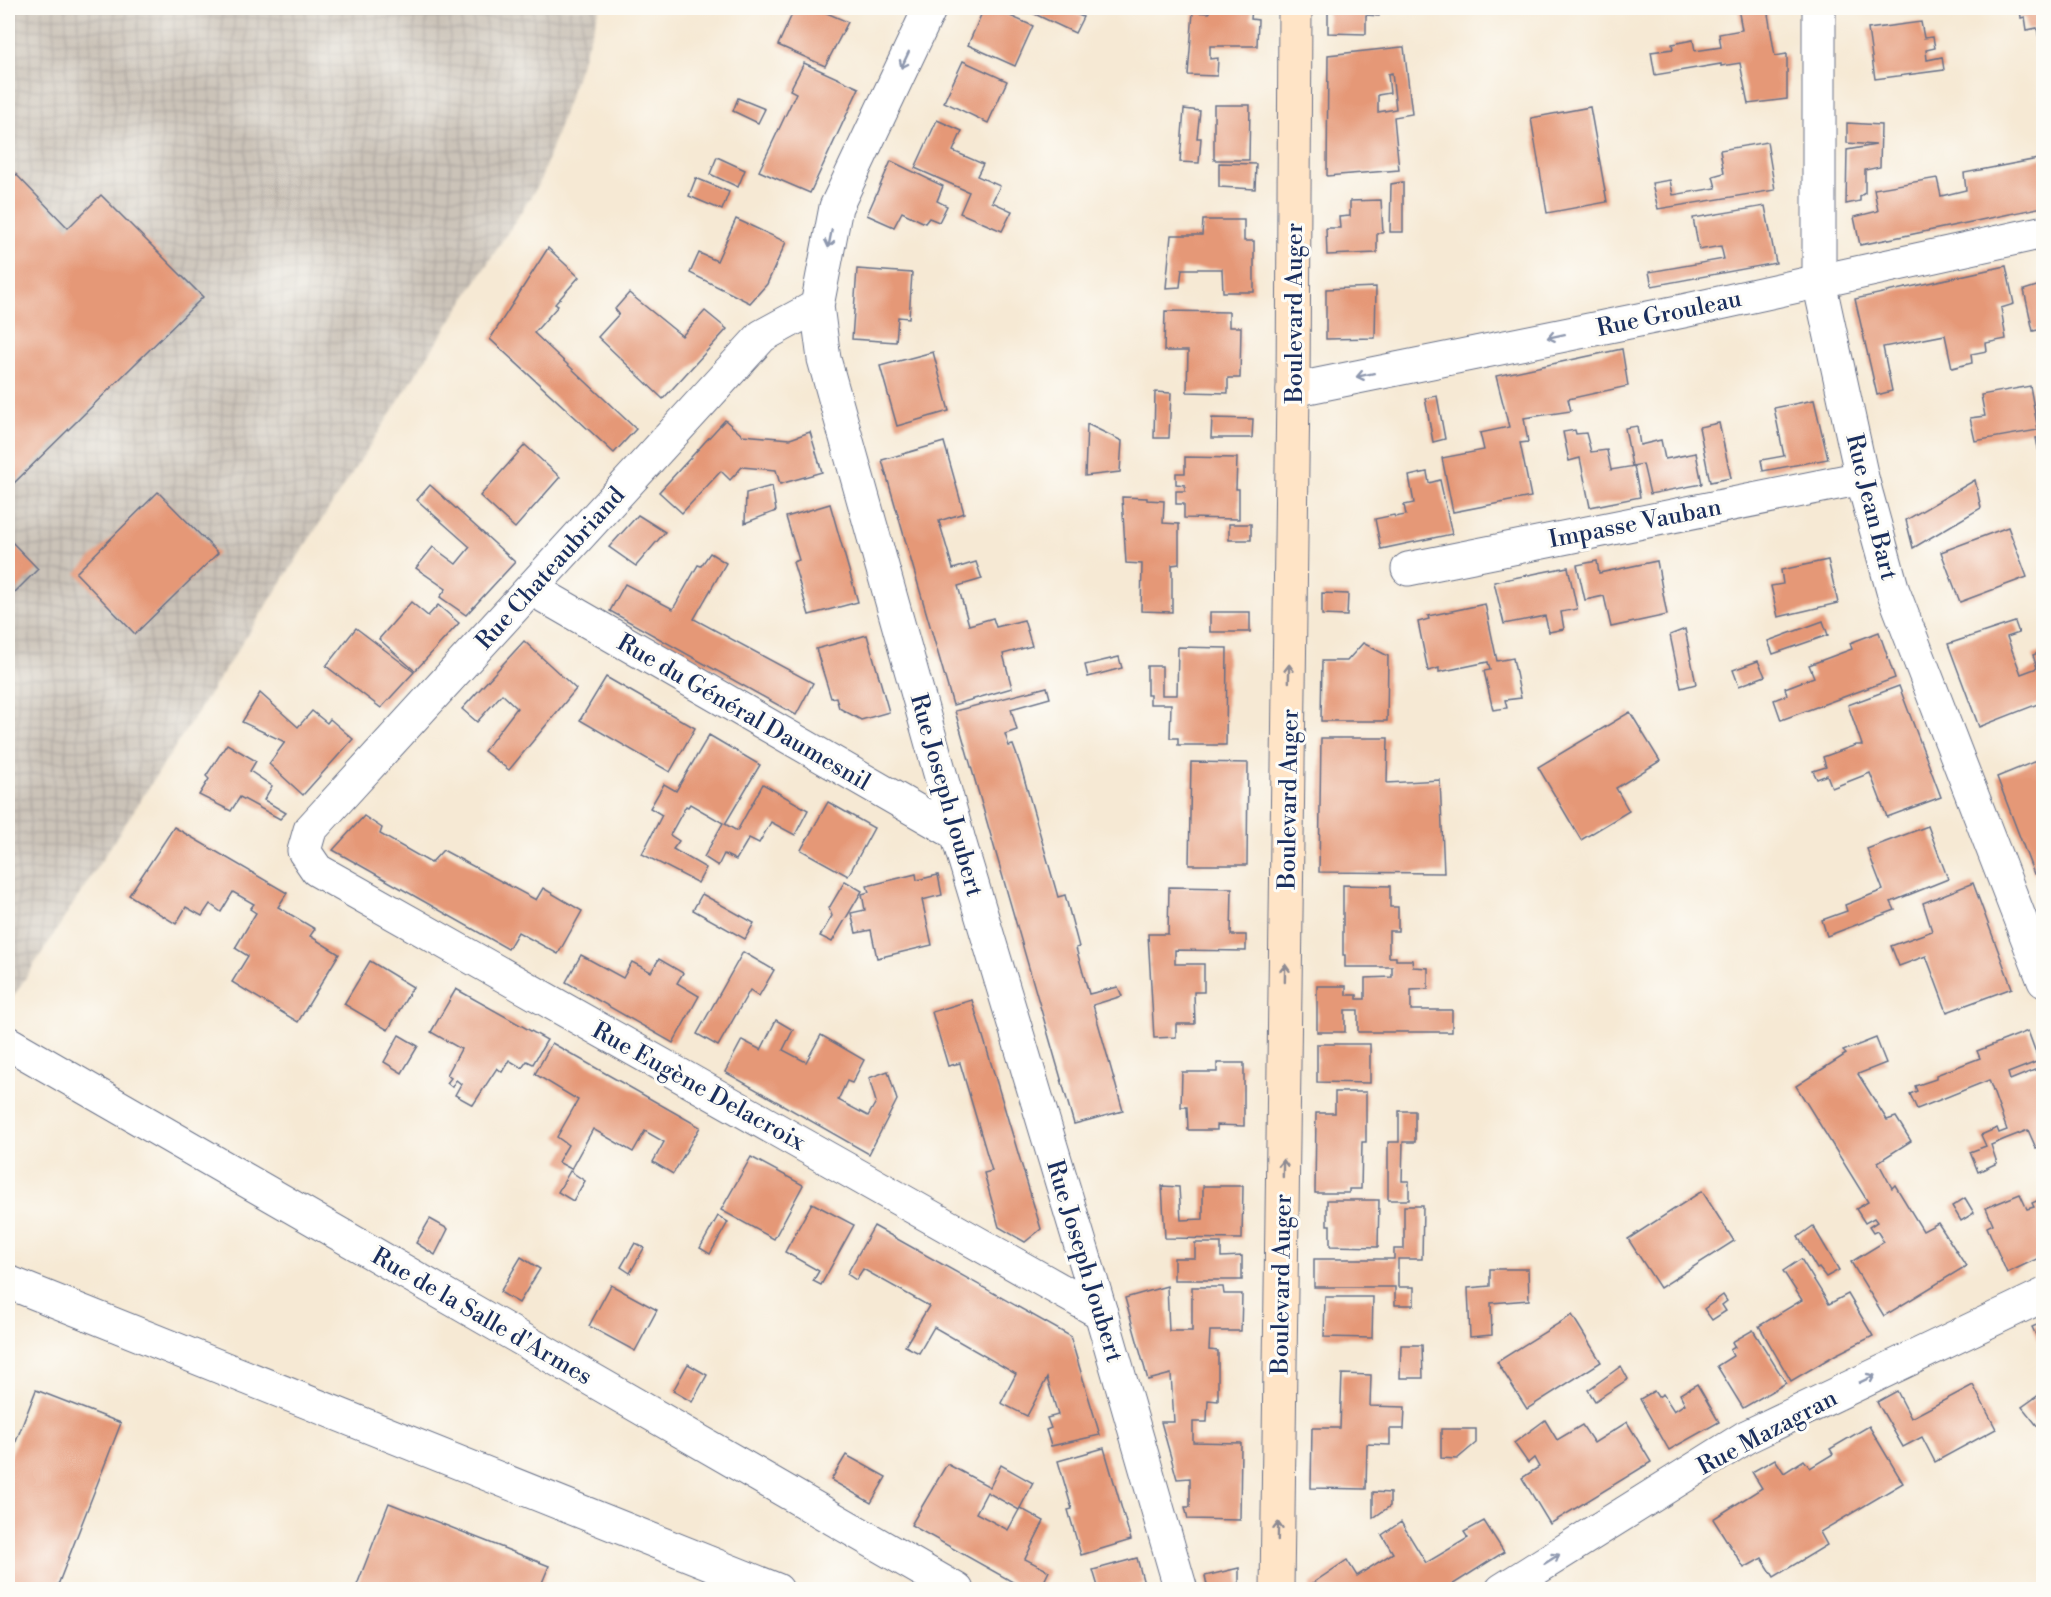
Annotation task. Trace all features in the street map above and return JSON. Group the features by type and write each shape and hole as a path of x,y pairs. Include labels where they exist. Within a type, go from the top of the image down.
{"street":[{"name":"Rue Joseph Joubert","path":"930,8 836,207 817,306 824,359 957,834 1101,1313 1181,1590"},
{"name":"Boulevard Auger","path":"1277,1590 1293,390 1295,8"},
{"name":"Rue Jean Bart","path":"1819,8 1819,282 1863,478 1893,591 2043,981"},
{"name":"Rue Grouleau","path":"1293,390 1819,282 2043,232"},
{"name":"Rue Chateaubriand","path":"304,851 310,830 762,336 817,306"},
{"name":"Impasse Vauban","path":"1408,569 1863,478"},
{"name":"Rue du Général Daumesnil","path":"532,589 957,834"},
{"name":"Rue Eugène Delacroix","path":"304,851 317,870 1101,1313"},
{"name":"Rue de la Salle d'Armes","path":"8,1043 957,1590"},
{"path":"8,1282 777,1590"},
{"name":"Rue Mazagran","path":"1502,1590 1746,1437 2043,1294"}],"shaded area":[{"path":"8,8 600,8 539,184 8,1005"}],"building":[{"path":"795,8 815,8 848,22 825,66 778,45"},
{"path":"984,8 992,8 1033,26 1015,66 968,45"},
{"path":"1022,8 1061,8 1083,17 1075,33"},
{"path":"1209,8 1252,8 1251,19 1258,20 1257,46 1210,46 1210,59 1218,58 1217,76 1188,75 1193,12 1209,13"},
{"path":"1328,8 1379,8 1379,16 1366,15 1366,34 1328,33"},
{"path":"1738,8 1767,8 1775,56 1787,54 1787,99 1748,104 1740,63 1655,75 1651,52 1673,49 1672,44 1693,40 1695,51 1721,47 1719,34 1742,30"},
{"path":"2020,8 2043,8 2043,49 2041,49 2037,28 2027,30 2025,17 2021,18"},
{"path":"1921,22 1924,38 1933,37 1935,48 1926,50 1927,60 1942,57 1944,70 1875,79 1868,29"},
{"path":"1404,47 1412,114 1394,117 1399,170 1327,176 1328,55","holes":["1392,73 1396,109 1378,112 1378,95 1390,93 1388,74"]},
{"path":"963,61 1007,81 988,123 944,102"},
{"path":"804,63 859,88 810,193 759,171 796,93 790,90"},
{"path":"738,98 765,109 758,123 733,111"},
{"path":"1214,105 1250,105 1249,160 1214,160"},
{"path":"1590,107 1607,202 1547,213 1531,118"},
{"path":"1184,109 1200,111 1197,138 1201,138 1199,163 1180,162"},
{"path":"937,120 962,131 953,151 983,164 977,176 1000,186 992,202 1012,211 1002,231 960,213 969,192 915,168"},
{"path":"1847,123 1881,125 1880,167 1865,170 1865,193 1860,196 1860,201 1846,204 1847,150 1876,145 1847,143"},
{"path":"1767,142 1775,190 1658,209 1652,183 1670,180 1673,195 1716,188 1713,176 1724,173 1720,150"},
{"path":"717,157 745,170 738,187 710,174"},
{"path":"2043,158 2043,207 1860,245 1854,217 1878,211 1874,189 1937,178 1941,196 1966,190 1964,173"},
{"path":"891,161 943,186 937,201 947,206 939,222 929,218 925,223 902,212 894,227 867,215"},
{"path":"1219,163 1256,164 1255,189 1219,187"},
{"path":"8,166 68,228 101,195 203,297 8,489"},
{"path":"696,178 729,192 722,210 689,196"},
{"path":"1403,182 1403,232 1390,232 1391,184"},
{"path":"1381,200 1383,233 1377,233 1377,253 1327,255 1326,228 1340,228 1339,217 1350,216 1350,201"},
{"path":"1765,206 1776,263 1652,286 1649,272 1724,259 1721,246 1699,250 1693,218"},
{"path":"736,219 786,242 767,284 750,303 690,273 699,253 717,261"},
{"path":"1203,220 1244,220 1244,241 1254,241 1254,292 1223,292 1222,269 1182,269 1180,287 1166,288 1171,235 1202,235"},
{"path":"548,248 579,277 534,333 636,429 614,453 490,339"},
{"path":"2006,266 2014,304 2001,308 2006,339 1986,343 1987,351 1971,354 1972,363 1952,368 1945,335 1883,347 1892,391 1877,395 1855,299"},
{"path":"857,269 912,273 909,318 898,317 896,342 852,339"},
{"path":"2043,284 2043,329 2033,331 2024,290"},
{"path":"1376,287 1375,338 1326,339 1326,289"},
{"path":"629,293 682,336 705,311 727,329 663,399 598,337 619,314 615,309"},
{"path":"1165,311 1229,312 1229,327 1241,327 1240,378 1228,378 1228,393 1187,392 1188,351 1164,351"},
{"path":"1622,349 1628,386 1568,399 1571,411 1524,418 1528,442 1520,443 1531,497 1453,512 1442,458 1484,450 1480,433 1509,427 1496,376"},
{"path":"933,352 949,411 897,426 880,366"},
{"path":"2030,386 2038,430 1975,441 1970,418 1985,416 1981,395"},
{"path":"1155,392 1171,393 1169,438 1154,438"},
{"path":"1437,396 1445,439 1433,442 1425,398"},
{"path":"1814,400 1828,459 1763,471 1761,460 1784,456 1774,408"},
{"path":"1212,418 1253,419 1252,438 1211,438"},
{"path":"725,420 742,435 790,439 810,432 822,472 780,484 776,470 742,467 730,480 721,471 682,513 659,492"},
{"path":"1719,423 1731,478 1710,482 1699,427"},
{"path":"1087,424 1122,441 1120,472 1085,476"},
{"path":"1637,426 1640,445 1661,440 1665,459 1696,453 1702,484 1650,494 1643,464 1632,466 1625,428"},
{"path":"1575,430 1576,434 1586,433 1591,452 1607,450 1611,470 1634,466 1640,497 1590,507 1580,458 1569,461 1563,432"},
{"path":"2043,437 2043,468 2042,468 2036,438"},
{"path":"944,442 964,513 939,521 953,569 976,562 982,579 958,586 969,625 993,618 996,627 1024,620 1032,646 1003,654 1012,688 953,705 882,460"},
{"path":"525,445 560,477 515,528 480,496"},
{"path":"1185,457 1237,458 1236,489 1239,489 1239,519 1184,518 1184,504 1176,504 1176,491 1185,491 1185,485 1176,484 1176,473 1185,473"},
{"path":"1427,472 1429,483 1440,480 1452,534 1381,549 1375,519 1406,515 1404,505 1414,503 1409,476"},
{"path":"1975,480 1981,508 1913,548 1906,520"},
{"path":"430,485 515,562 466,615 440,597 446,589 416,568 433,547 456,564 470,547 417,500"},
{"path":"772,486 776,511 745,523 746,493"},
{"path":"158,492 218,553 135,634 76,573"},
{"path":"1122,497 1164,501 1163,523 1179,524 1179,564 1172,565 1172,612 1141,611 1142,564 1126,563"},
{"path":"830,504 858,602 809,615 793,562 799,560 786,517"},
{"path":"638,515 665,532 636,566 609,547"},
{"path":"1229,524 1251,524 1251,540 1229,540"},
{"path":"2008,527 2027,577 1960,602 1941,552"},
{"path":"8,538 38,569 8,599"},
{"path":"710,553 726,563 694,619 813,683 796,715 610,611 625,584 673,609 698,565 701,566"},
{"path":"1828,560 1838,603 1778,617 1771,586 1783,584 1781,570"},
{"path":"1597,561 1599,573 1657,561 1667,615 1611,627 1604,596 1585,600 1577,565"},
{"path":"1568,567 1577,609 1561,612 1564,629 1549,632 1545,616 1504,624 1494,582"},
{"path":"1322,593 1348,594 1347,616 1322,615"},
{"path":"411,602 428,616 438,605 459,623 415,671 379,639"},
{"path":"1485,604 1497,661 1513,658 1521,698 1505,700 1507,708 1493,710 1484,671 1490,670 1488,662 1439,672 1439,668 1428,671 1418,622 1429,619 1428,616"},
{"path":"1210,612 1250,612 1250,632 1210,632"},
{"path":"1823,621 1828,635 1773,654 1768,641"},
{"path":"2015,622 2019,633 2007,637 2021,674 2037,668 2033,655 2043,651 2043,702 1979,727 1948,644"},
{"path":"356,628 414,672 381,708 326,666"},
{"path":"1685,629 1696,684 1681,688 1670,635"},
{"path":"1879,632 1895,678 1781,720 1774,700 1787,695 1785,688 1814,677 1809,665 1852,649 1850,643"},
{"path":"867,635 889,712 861,720 839,708 836,697 831,698 816,649"},
{"path":"524,641 576,689 509,770 484,751 517,708 502,694 477,722 462,709"},
{"path":"1363,643 1388,656 1387,721 1321,721 1322,661 1347,661"},
{"path":"1178,647 1227,648 1226,745 1178,745 1178,738 1170,738 1171,704 1150,704 1150,695 1147,695 1147,666 1162,666 1162,695 1177,695"},
{"path":"1119,657 1122,668 1088,677 1085,665"},
{"path":"1758,661 1765,676 1739,686 1733,670"},
{"path":"606,677 695,728 670,772 580,720"},
{"path":"1899,686 1941,797 1887,817 1870,773 1832,788 1827,775 1817,779 1813,771 1826,767 1823,757 1862,745 1848,705"},
{"path":"1047,687 1050,698 1011,709 1017,730 1005,734 1009,746 1013,745 1020,764 1058,897 1065,895 1089,994 1118,987 1122,996 1093,1005 1123,1111 1074,1124 955,711"},
{"path":"260,693 298,727 312,711 327,723 330,719 353,739 303,795 269,764 285,742 242,722"},
{"path":"1630,712 1660,761 1616,788 1629,811 1581,840 1538,767"},
{"path":"709,735 760,765 725,824 737,831 763,784 808,810 795,835 771,822 759,843 749,838 736,860 724,854 718,866 704,857 723,823 690,804 686,806 670,835 679,841 673,849 706,868 698,883 642,854 662,815 650,808 664,784 676,791"},
{"path":"1321,738 1388,738 1387,783 1440,780 1444,873 1319,872"},
{"path":"227,744 256,761 250,771 272,786 264,800 286,813 280,819 240,797 231,811 199,795 209,779 206,776"},
{"path":"2041,759 2043,765 2043,871 2034,874 1997,777"},
{"path":"1191,762 1248,763 1247,865 1189,865"},
{"path":"828,802 874,828 848,876 801,850"},
{"path":"364,816 382,828 380,834 431,863 443,850 536,900 543,888 582,911 558,954 518,932 508,949 333,850"},
{"path":"1928,826 1948,879 1891,902 1895,910 1827,936 1822,920 1847,911 1845,905 1883,890 1867,849"},
{"path":"174,827 287,893 278,907 315,929 310,936 339,954 298,1022 232,982 248,956 235,948 256,913 250,909 254,904 233,892 221,912 210,904 202,916 186,907 176,924 129,895"},
{"path":"916,874 917,880 938,875 942,895 922,900 932,945 877,958 871,930 856,933 851,913 865,910 862,894 869,892 867,886"},
{"path":"845,881 862,891 832,942 820,936 832,916 829,908"},
{"path":"1973,883 2012,988 1947,1012 1926,956 1899,966 1891,946 1932,931 1923,903"},
{"path":"1343,885 1390,886 1390,907 1398,907 1398,931 1389,931 1389,957 1396,957 1396,960 1412,960 1413,967 1428,968 1428,989 1411,990 1411,1010 1452,1010 1452,1032 1358,1032 1358,1010 1345,1010 1345,1032 1317,1032 1317,986 1346,986 1346,995 1357,995 1357,999 1365,999 1365,978 1392,977 1392,967 1345,967"},
{"path":"1169,887 1232,888 1231,935 1246,935 1246,951 1175,950 1175,964 1204,964 1204,992 1194,992 1195,1024 1176,1024 1176,1037 1154,1038 1148,934 1168,934"},
{"path":"702,894 754,923 745,939 693,910"},
{"path":"743,952 774,970 759,996 750,990 718,1046 697,1034"},
{"path":"581,955 623,978 632,962 651,972 659,959 683,973 677,983 699,996 673,1043 566,982"},
{"path":"370,961 413,987 388,1030 344,1004"},
{"path":"456,989 547,1040 533,1064 527,1061 522,1068 509,1060 502,1072 497,1068 473,1105 455,1095 461,1084 456,1080 452,1087 447,1083 451,1078 447,1075 461,1049 431,1032"},
{"path":"972,1000 1041,1229 1025,1242 999,1227 984,1173 992,1171 960,1063 948,1066 932,1012"},
{"path":"776,1020 793,1030 783,1050 806,1062 821,1035 864,1060 852,1083 847,1081 838,1100 868,1116 876,1102 869,1078 888,1071 897,1100 869,1154 725,1072 742,1040 761,1050"},
{"path":"2028,1031 2039,1061 2008,1073 2010,1080 2042,1067 2043,1145 2036,1148 2028,1130 2005,1139 1991,1145 1997,1163 1978,1172 1970,1152 1986,1146 1981,1135 1997,1128 1999,1133 2007,1130 1989,1080 1917,1109 1910,1094 1917,1091 1915,1086 1936,1079 1936,1075 1980,1058 1977,1051"},
{"path":"399,1035 418,1046 402,1073 384,1062"},
{"path":"1876,1038 1886,1063 1858,1074 1887,1120 1896,1117 1911,1141 1878,1162 1892,1188 1895,1185 1923,1231 1938,1223 1966,1266 1884,1316 1851,1262 1884,1242 1877,1231 1873,1233 1869,1227 1877,1222 1874,1218 1865,1223 1856,1209 1868,1202 1796,1086 1846,1054 1843,1051"},
{"path":"552,1043 700,1127 673,1174 653,1162 664,1142 645,1131 633,1152 593,1129 571,1169 558,1162 568,1145 557,1137 578,1100 535,1074"},
{"path":"1317,1044 1370,1044 1370,1083 1317,1082"},
{"path":"1217,1063 1244,1063 1244,1126 1217,1125 1217,1130 1188,1130 1187,1107 1181,1107 1182,1072 1217,1072"},
{"path":"1335,1092 1366,1092 1366,1142 1362,1142 1361,1189 1349,1189 1349,1193 1315,1193 1316,1113 1335,1113"},
{"path":"1399,1111 1415,1111 1415,1142 1403,1142 1402,1181 1409,1181 1409,1200 1388,1200 1388,1142 1399,1142"},
{"path":"751,1157 803,1185 774,1239 721,1210"},
{"path":"570,1171 585,1181 573,1201 558,1192"},
{"path":"1162,1186 1179,1187 1181,1220 1203,1219 1203,1186 1243,1186 1242,1239 1165,1238"},
{"path":"1702,1191 1734,1241 1660,1288 1628,1239"},
{"path":"2020,1194 2027,1209 2034,1207 2032,1203 2043,1198 2043,1256 2007,1273 1987,1227 1993,1224 1986,1208"},
{"path":"1965,1198 1974,1213 1961,1221 1952,1206"},
{"path":"1327,1200 1379,1200 1378,1247 1330,1246"},
{"path":"812,1203 854,1225 821,1285 813,1281 819,1271 785,1252"},
{"path":"1404,1206 1423,1206 1422,1259 1398,1259 1398,1287 1414,1287 1414,1305 1395,1305 1395,1287 1314,1287 1314,1259 1394,1259 1394,1249 1404,1249"},
{"path":"718,1216 728,1222 710,1254 700,1248"},
{"path":"430,1219 448,1229 435,1255 416,1243"},
{"path":"874,1226 1070,1336 1100,1435 1051,1446 1046,1430 1051,1428 1047,1418 1058,1415 1047,1378 1027,1416 1001,1403 1016,1374 934,1327 919,1353 905,1346 929,1306 863,1269 856,1280 847,1274"},
{"path":"1813,1226 1839,1270 1826,1277 1819,1268 1817,1269 1798,1237"},
{"path":"635,1243 644,1248 630,1273 621,1267"},
{"path":"1195,1243 1221,1243 1221,1257 1242,1256 1242,1280 1174,1280 1174,1258 1195,1258"},
{"path":"521,1257 540,1269 519,1303 500,1292"},
{"path":"1801,1259 1829,1304 1848,1294 1873,1336 1791,1381 1759,1326 1802,1300 1783,1271"},
{"path":"1490,1269 1528,1269 1529,1300 1491,1303 1492,1335 1470,1337 1468,1288 1490,1286"},
{"path":"611,1285 657,1310 635,1351 589,1326"},
{"path":"1167,1286 1169,1331 1192,1331 1192,1287 1223,1287 1224,1294 1242,1294 1241,1331 1210,1331 1209,1350 1218,1351 1218,1401 1208,1400 1207,1422 1193,1422 1193,1442 1241,1443 1240,1520 1188,1519 1185,1507 1190,1507 1190,1478 1177,1479 1161,1422 1174,1422 1171,1374 1148,1380 1125,1298"},
{"path":"1723,1295 1727,1301 1722,1305 1726,1311 1712,1320 1704,1309"},
{"path":"1325,1297 1373,1297 1372,1338 1324,1337"},
{"path":"1572,1315 1601,1362 1527,1409 1497,1362"},
{"path":"2043,1322 2043,1349 2032,1327"},
{"path":"1753,1330 1786,1383 1743,1408 1717,1366 1733,1356 1730,1350 1735,1347 1732,1342"},
{"path":"1401,1345 1422,1345 1423,1378 1400,1378"},
{"path":"688,1364 707,1375 692,1402 673,1391"},
{"path":"1621,1366 1628,1379 1595,1401 1588,1390"},
{"path":"1342,1374 1371,1375 1370,1406 1405,1407 1404,1429 1390,1429 1390,1445 1367,1444 1366,1489 1311,1488 1312,1428 1340,1428"},
{"path":"1697,1384 1719,1422 1669,1450 1640,1399 1654,1391 1658,1397 1663,1394 1674,1411 1685,1404 1680,1394"},
{"path":"1973,1385 1996,1429 1935,1462 1922,1437 1903,1447 1877,1402 1897,1391 1911,1418"},
{"path":"36,1390 121,1423 56,1590 8,1590 8,1462"},
{"path":"2043,1392 2043,1433 2022,1407"},
{"path":"1545,1420 1557,1440 1582,1425 1594,1443 1627,1422 1651,1462 1550,1524 1522,1478 1539,1467 1534,1458 1528,1463 1514,1443"},
{"path":"1869,1426 1903,1483 1820,1532 1827,1545 1774,1577 1762,1558 1744,1568 1713,1519 1762,1488 1752,1472 1775,1459 1784,1473 1804,1460 1810,1468 1833,1454 1830,1449"},
{"path":"1441,1429 1476,1429 1476,1443 1457,1459 1441,1458"},
{"path":"1104,1448 1131,1540 1081,1555 1068,1510 1072,1509 1058,1461"},
{"path":"846,1455 886,1477 871,1503 831,1480"},
{"path":"947,1464 990,1487 1001,1465 1033,1483 1020,1508 1044,1521 1025,1559 1049,1571 1040,1590 1027,1590 911,1525","holes":["987,1492 1019,1510 1008,1530 976,1513"]},
{"path":"1373,1492 1390,1493 1390,1506 1373,1518"},
{"path":"389,1503 549,1566 539,1590 355,1590"},
{"path":"1484,1521 1504,1552 1444,1590 1310,1590 1310,1585 1347,1560 1357,1576 1393,1553 1382,1535 1401,1522 1426,1563 1468,1538 1464,1532"},
{"path":"1137,1558 1144,1584 1124,1590 1099,1590 1093,1570"},
{"path":"1239,1568 1239,1590 1208,1590 1205,1576"}]}
